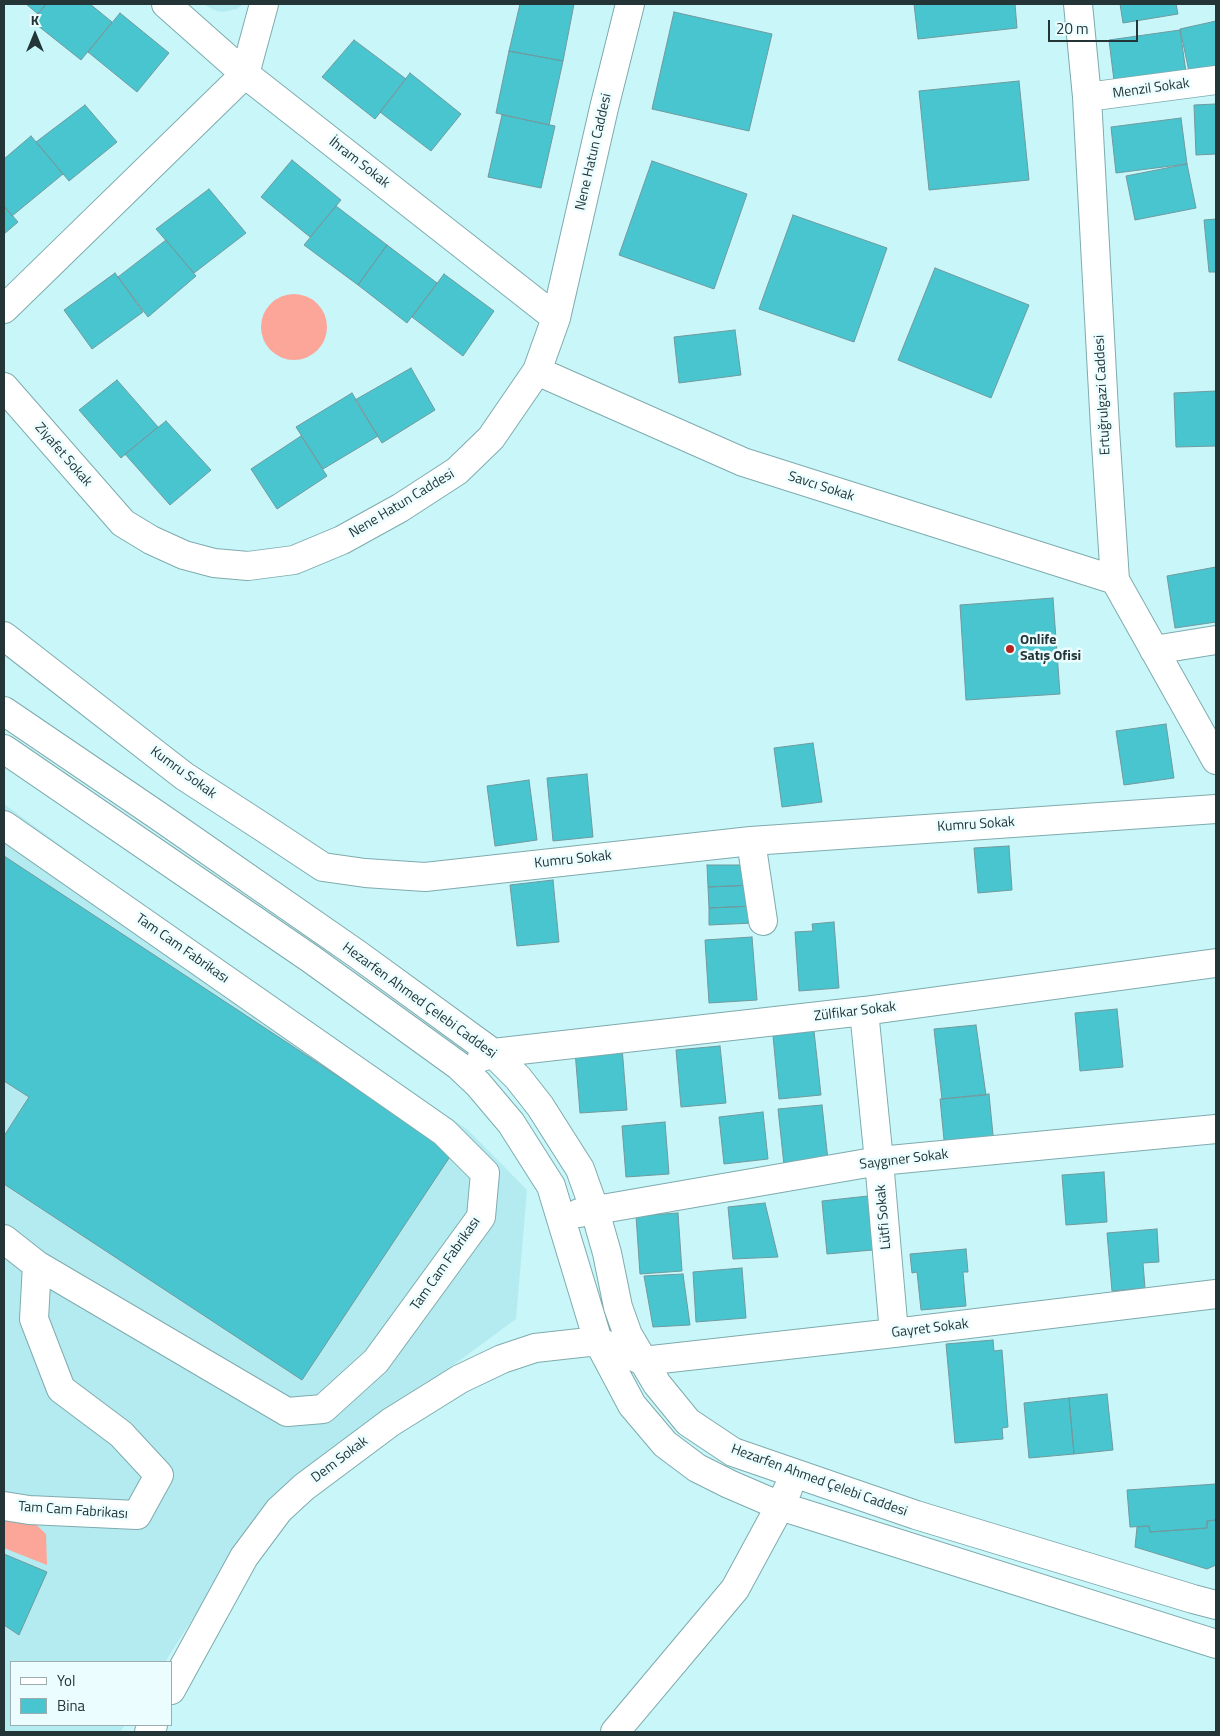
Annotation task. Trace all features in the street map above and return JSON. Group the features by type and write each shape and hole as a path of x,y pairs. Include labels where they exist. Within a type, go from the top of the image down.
{"street":[{"name":"İhram Sokak","path":"166,4 245,74 556,318"},
{"path":"4,309 245,74 264,4"},
{"name":"Nene Hatun Caddesi","path":"123,523 151,540 184,555 214,562 248,566 294,560 342,540 400,508 457,470 491,438 537,371 556,318 630,4"},
{"name":"Ertuğrulgazi Caddesi","path":"1078,4 1087,98 1104,429 1115,580 1216,760"},
{"name":"Menzil Sokak","path":"1087,98 1216,80"},
{"name":"Savcı Sokak","path":"537,371 743,462 1115,580"},
{"name":"Ziyafet Sokak","path":"4,387 123,523"},
{"name":"Kumru Sokak","path":"4,636 184,776 323,867 365,873 425,877 751,840 1216,809"},
{"path":"1154,650 1216,640"},
{"name":"Hezarfen Ahmed Çelebi Caddesi","path":"4,711 357,954 493,1053 518,1078 540,1106 580,1169 595,1211 607,1253 618,1307 628,1335 657,1384 688,1422 733,1452 794,1474 916,1515 1216,1605"},
{"name":"Hezarfen Ahmed Çelebi Caddesi","path":"4,749 311,959 459,1066 478,1084 511,1123 551,1186 598,1341 632,1405 665,1444 697,1468 780,1506 1216,1644"},
{"name":"Tam Cam Fabrikası","path":"4,825 444,1132 485,1173 481,1217 376,1361 323,1409 287,1412 37,1265 4,1238"},
{"path":"751,840 763,922"},
{"name":"Zülfikar Sokak","path":"459,1066 493,1053 864,1012 1216,963"},
{"name":"Lütfi Sokak","path":"864,1012 894,1333"},
{"name":"Saygıner Sokak","path":"561,1215 595,1211 879,1161 1216,1129"},
{"name":"Tam Cam Fabrikası","path":"4,1506 29,1510 137,1515 159,1475 121,1434 61,1388 34,1319 37,1265"},
{"name":"Gayret Sokak","path":"643,1361 1216,1294"},
{"path":"598,1341 643,1361"},
{"name":"Dem Sokak","path":"172,1688 244,1558 279,1510 304,1487 391,1422 460,1379 502,1359 535,1348 598,1341"},
{"path":"615,1732 735,1589 780,1506 794,1474"}],"shaded area":[{"path":"203,4 243,4 237,9 222,12"},
{"path":"287,294 301,294 313,299 322,308 327,320 325,340 318,351 301,360 287,360 275,355 266,346 261,334 261,320 266,308 275,299"},
{"path":"4,804 100,874 468,1130 527,1190 516,1319 268,1501 166,1661 10,1661 10,1726 124,1726 120,1732 4,1732"},
{"path":"4,1515 30,1519 46,1534 47,1565 4,1548"}],"building":[{"path":"26,4 46,4 38,14"},
{"path":"46,4 90,4 112,22 81,60 32,21"},
{"path":"520,4 574,4 563,61 509,51"},
{"path":"914,4 1015,4 1017,28 918,39"},
{"path":"1120,4 1176,4 1178,14 1123,23"},
{"path":"674,12 772,34 749,131 652,109"},
{"path":"120,13 169,53 137,92 88,52"},
{"path":"1216,21 1216,76 1191,81 1180,29"},
{"path":"1180,30 1187,79 1115,89 1109,40"},
{"path":"354,40 406,79 375,119 322,77"},
{"path":"509,51 563,61 549,125 496,113"},
{"path":"410,73 461,114 431,151 380,112"},
{"path":"1019,81 1029,180 929,190 919,91"},
{"path":"1216,104 1216,154 1196,155 1194,105"},
{"path":"85,105 117,142 69,181 36,142"},
{"path":"502,115 555,126 541,188 488,177"},
{"path":"1181,118 1187,164 1116,173 1111,127"},
{"path":"31,136 63,174 12,216 4,206 4,159"},
{"path":"292,160 341,200 310,237 261,197"},
{"path":"652,161 747,194 714,289 619,255"},
{"path":"1187,164 1196,208 1135,220 1126,176"},
{"path":"209,189 246,233 194,273 156,229"},
{"path":"4,206 18,222 4,234"},
{"path":"336,206 387,245 358,285 304,245"},
{"path":"793,215 887,248 854,342 759,309"},
{"path":"1216,219 1216,272 1209,272 1204,220"},
{"path":"166,240 196,276 148,317 118,277"},
{"path":"387,245 437,283 407,323 358,285"},
{"path":"935,268 1029,305 991,398 898,360"},
{"path":"115,273 143,312 92,349 64,310"},
{"path":"444,274 494,311 463,356 412,317"},
{"path":"735,330 741,375 679,383 674,337"},
{"path":"411,368 435,410 382,443 355,400"},
{"path":"117,380 158,427 121,458 79,410"},
{"path":"1216,391 1216,446 1176,447 1174,393"},
{"path":"352,393 378,436 323,469 296,427"},
{"path":"166,421 211,470 170,505 125,454"},
{"path":"301,436 327,476 277,509 251,469"},
{"path":"1216,567 1216,622 1175,628 1167,576"},
{"name":"Onlife Satış Ofisi","path":"1053,598 1060,694 966,700 960,605"},
{"path":"1166,724 1174,778 1124,785 1116,731"},
{"path":"813,743 822,802 782,807 774,748"},
{"path":"587,774 593,837 553,841 547,778"},
{"path":"529,780 537,840 495,846 487,786"},
{"path":"1009,846 1012,890 978,893 974,848"},
{"path":"4,856 453,1152 302,1380 4,1184 4,1136 29,1097 4,1081"},
{"path":"707,865 751,865 752,885 708,887"},
{"path":"553,880 559,942 517,946 510,885"},
{"path":"752,885 753,906 709,908 708,887"},
{"path":"753,906 754,923 709,925 709,908"},
{"path":"834,922 839,988 799,991 795,932 813,931 812,924"},
{"path":"752,937 757,1000 709,1003 705,940"},
{"path":"1117,1009 1123,1067 1080,1071 1075,1013"},
{"path":"976,1025 986,1095 942,1099 934,1029"},
{"path":"814,1031 821,1095 779,1099 773,1036"},
{"path":"720,1046 726,1103 681,1107 676,1050"},
{"path":"622,1047 627,1110 580,1113 575,1051"},
{"path":"989,1094 994,1145 945,1150 940,1099"},
{"path":"822,1105 828,1160 784,1165 778,1109"},
{"path":"763,1112 768,1159 724,1164 719,1117"},
{"path":"665,1122 669,1174 626,1177 622,1126"},
{"path":"1104,1172 1107,1222 1066,1225 1062,1175"},
{"path":"868,1196 873,1250 827,1254 822,1201"},
{"path":"765,1203 778,1257 733,1259 728,1207"},
{"path":"678,1213 682,1271 640,1274 636,1216"},
{"path":"1157,1229 1159,1262 1143,1263 1145,1288 1112,1291 1107,1233"},
{"path":"966,1249 968,1272 963,1272 966,1306 921,1310 917,1272 912,1273 910,1254"},
{"path":"742,1268 746,1318 696,1322 693,1272"},
{"path":"683,1274 690,1325 653,1327 644,1276"},
{"path":"993,1340 994,1351 1002,1350 1008,1427 1002,1428 1003,1439 955,1443 946,1344"},
{"path":"1107,1394 1113,1450 1074,1454 1069,1398"},
{"path":"1069,1398 1074,1454 1029,1458 1024,1403"},
{"path":"1216,1484 1216,1520 1207,1521 1207,1528 1150,1532 1149,1526 1130,1527 1127,1490"},
{"path":"1216,1520 1216,1565 1207,1569 1135,1547 1137,1527 1149,1526 1150,1532 1207,1528 1207,1521"},
{"path":"4,1554 47,1572 19,1635 4,1625"}],"place":[{"name":"Onlife Satış Ofisi","path":"1010,649"}]}
